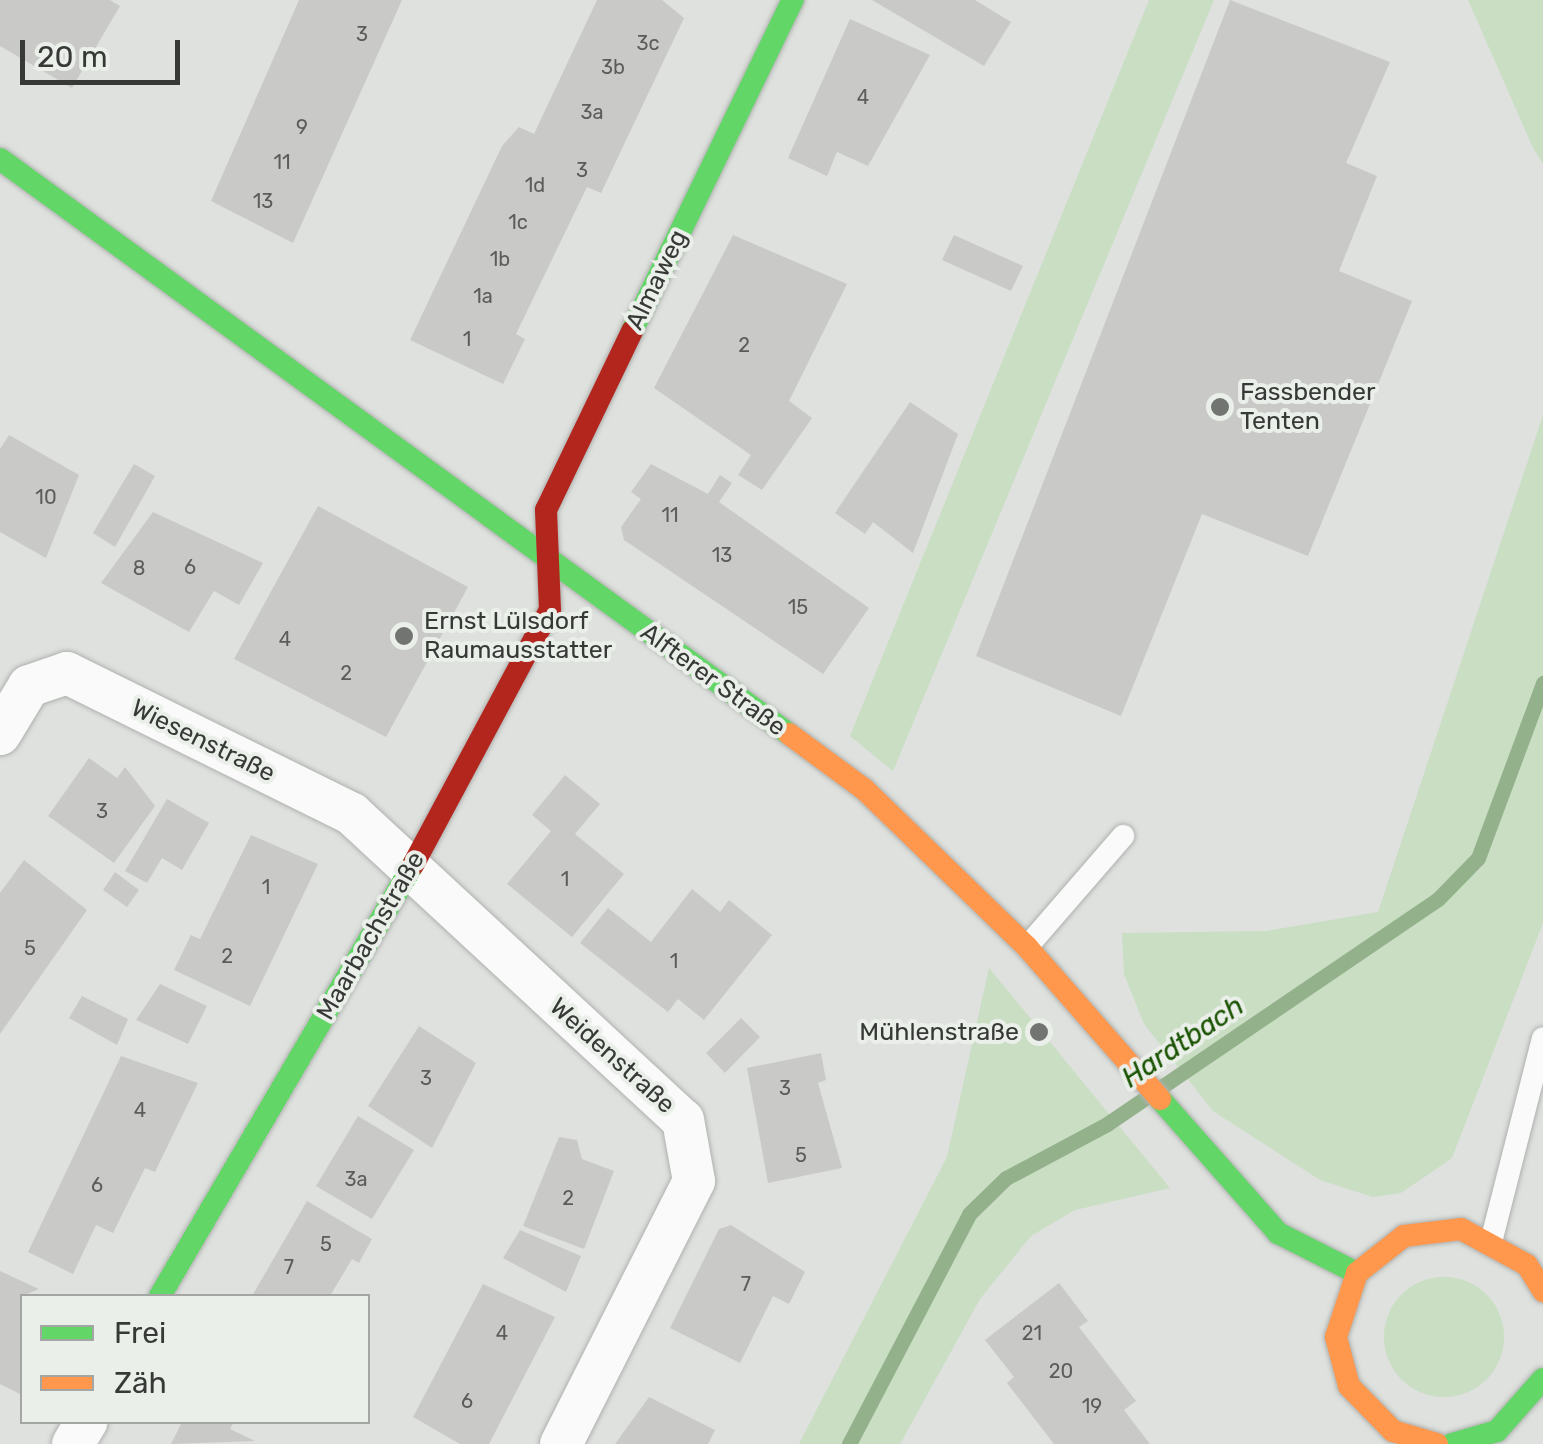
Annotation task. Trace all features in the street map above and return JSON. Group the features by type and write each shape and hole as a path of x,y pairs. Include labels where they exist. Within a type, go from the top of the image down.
{"street":[{"name":"Almaweg","path":"553,564 546,510 793,0"},
{"name":"Alfterer Straße","path":"0,159 864,788 1027,947 1190,1142 1278,1234 1357,1273"},
{"name":"Maarbachstraße","path":"161,1294 408,874 550,610 553,564"},
{"name":"Wiesenstraße","path":"0,734 29,686 67,674 352,814 408,874"},
{"name":"Weidenstraße","path":"408,874 684,1120 694,1181 561,1444"},
{"path":"1436,1444 1390,1438 1349,1386 1336,1337 1357,1273 1424,1230 1492,1238 1543,1291"},
{"path":"1452,1444 1526,1420 1543,1379"}],"lane":[{"path":"1027,947 1123,836"},
{"path":"1492,1238 1543,1038"}],"green space":[{"path":"1149,0 1214,0 893,771 850,736"},
{"path":"1468,0 1543,0 1543,164 1533,148"},
{"path":"1543,415 1543,923 1452,1158 1401,1193 1373,1197 1320,1180 1213,1111 1144,1024 1124,974 1122,933 1266,931 1378,912"},
{"path":"989,968 1170,1188 1075,1210 1031,1236 980,1299 900,1444 799,1444 947,1157"},
{"path":"1444,1277 1467,1282 1486,1295 1499,1314 1504,1337 1499,1360 1486,1379 1467,1392 1444,1397 1421,1392 1402,1379 1389,1360 1384,1337 1389,1314 1402,1295 1421,1282"}],"building":[{"path":"0,0 110,0 120,6 72,88 0,46"},
{"path":"299,0 402,0 293,243 211,201"},
{"path":"597,0 662,0 684,18 601,193 587,187 516,334 525,339 503,384 410,340 502,146 519,127 534,134"},
{"path":"872,0 975,0 1011,22 984,66"},
{"name":"Fassbender Tenten","path":"1230,0 1390,62 1346,163 1377,176 1339,271 1412,301 1308,556 1202,514 1121,716 976,656"},
{"path":"850,19 930,55 868,166 837,152 827,176 788,158"},
{"path":"733,235 847,284 789,401 812,418 762,490 738,475 751,455 654,388"},
{"path":"954,235 1023,266 1011,291 942,260"},
{"path":"910,402 958,434 913,553 873,522 865,534 835,513"},
{"path":"9,435 79,475 46,558 0,532 0,449"},
{"path":"134,464 155,476 115,547 93,533"},
{"path":"651,464 708,494 720,475 732,483 719,502 869,608 823,674 624,540 621,527 641,499 631,492"},
{"name":"Ernst Lülsdorf Raumausstatter","path":"318,506 468,587 386,737 234,659"},
{"path":"153,512 263,563 239,605 214,591 189,632 101,583"},
{"path":"89,758 117,778 125,767 155,806 114,863 48,816"},
{"path":"565,775 600,804 575,834 624,874 572,937 507,884 551,831 532,815"},
{"path":"167,799 209,823 182,870 162,858 147,883 125,871"},
{"path":"251,835 318,864 250,1006 174,970 191,935 200,939"},
{"path":"24,860 87,910 0,1034 0,893"},
{"path":"115,872 139,890 127,907 103,890"},
{"path":"692,889 720,912 729,900 772,935 704,1020 678,999 668,1012 580,943 608,908 651,942"},
{"path":"160,984 207,1006 188,1044 136,1020"},
{"path":"82,996 128,1019 117,1045 69,1018"},
{"path":"741,1018 760,1037 725,1073 706,1053"},
{"path":"419,1026 476,1063 432,1148 368,1106"},
{"path":"821,1053 826,1080 818,1083 842,1168 768,1183 747,1068"},
{"path":"121,1056 198,1083 155,1172 145,1168 113,1233 96,1225 73,1274 28,1252"},
{"path":"358,1116 414,1150 372,1219 316,1186"},
{"path":"559,1137 577,1140 582,1159 614,1171 584,1249 523,1226"},
{"path":"307,1201 372,1239 359,1263 352,1259 331,1294 253,1294"},
{"path":"731,1225 805,1272 789,1304 773,1296 740,1363 670,1328 719,1229"},
{"path":"520,1230 581,1256 566,1292 503,1258"},
{"path":"0,1271 39,1289 20,1294 20,1394 0,1384"},
{"path":"1059,1283 1088,1321 1079,1327 1136,1401 1124,1410 1150,1444 1054,1444 1007,1383 1014,1377 985,1340"},
{"path":"483,1284 555,1317 489,1444 460,1444 413,1417"},
{"path":"649,1397 715,1430 708,1444 615,1444"},
{"path":"181,1424 233,1424 230,1429 255,1441 171,1444"}],"waterway":[{"name":"Hardtbach","path":"849,1444 969,1214 1006,1178 1107,1124 1438,899 1478,858 1543,683"}],"traffic: fast":[{"path":"632,331 793,0"},
{"path":"0,159 789,734"},
{"path":"161,1294 413,865"},
{"path":"1160,1099 1278,1233 1357,1273"},
{"path":"1452,1444 1497,1431 1543,1379"}],"traffic: slow":[{"path":"789,734 864,789 1027,947 1160,1099"},
{"path":"1437,1444 1393,1431 1349,1386 1336,1337 1357,1273 1404,1236 1461,1229 1527,1265 1543,1291"}],"traffic: jam":[{"path":"413,865 550,610 546,510 632,331"}],"place":[{"name":"Fassbender Tenten","path":"1220,407"},
{"name":"Ernst Lülsdorf Raumausstatter","path":"404,636"},
{"name":"Mühlenstraße","path":"1039,1032"}]}
